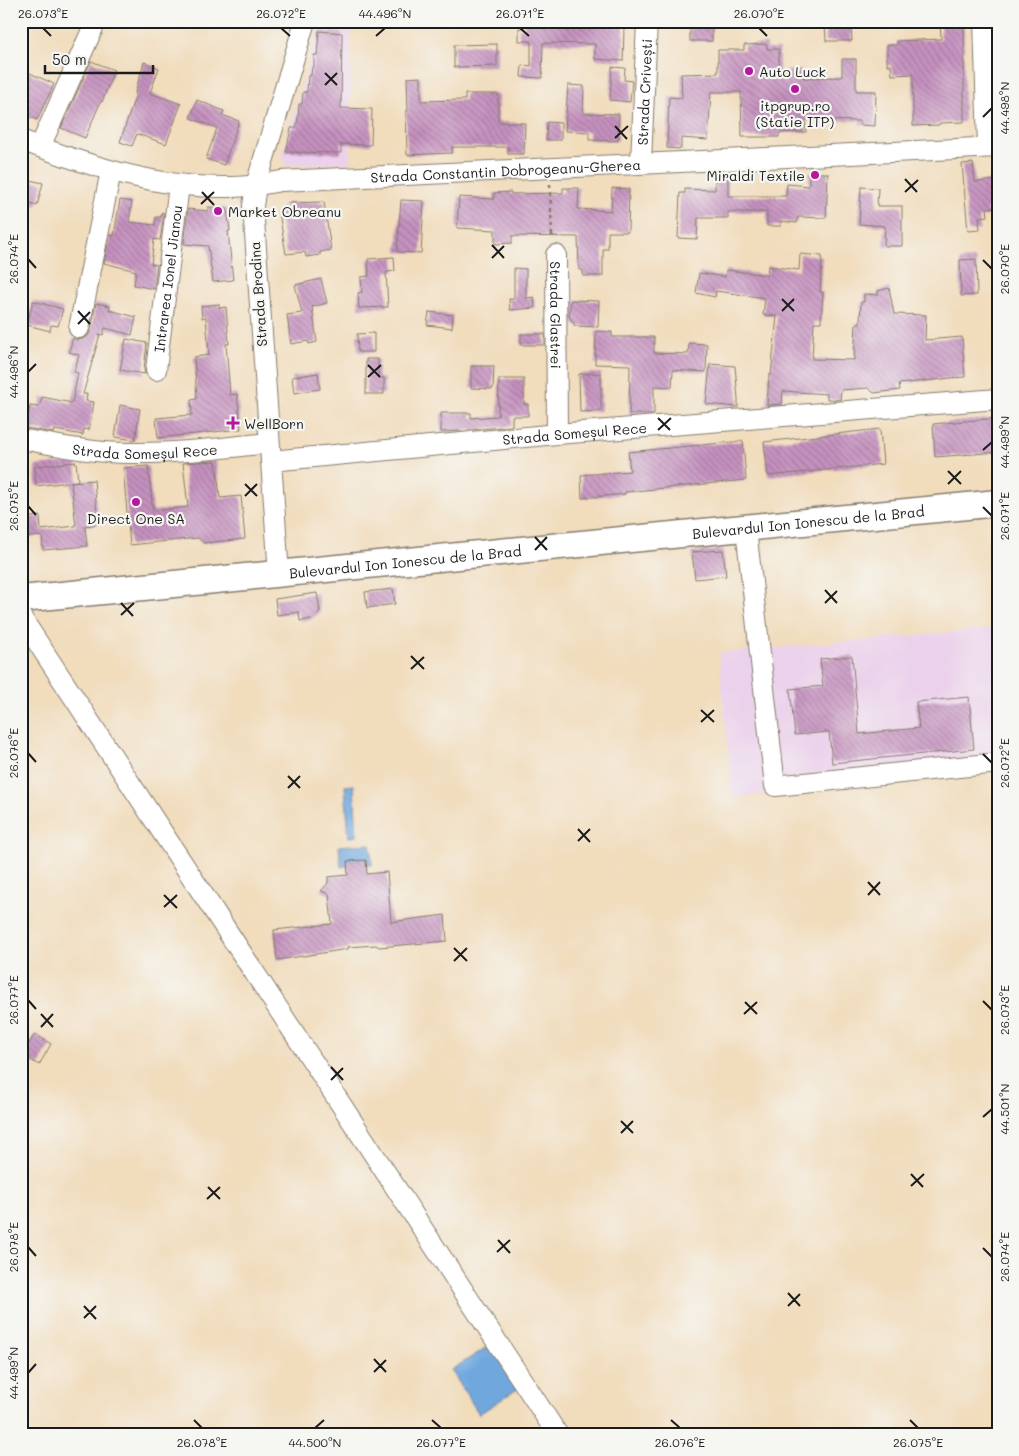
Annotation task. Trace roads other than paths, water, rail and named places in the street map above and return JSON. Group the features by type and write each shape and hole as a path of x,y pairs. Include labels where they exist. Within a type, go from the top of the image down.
{"main road":[{"name":"Bulevardul Ion Ionescu de la Brad","path":"21,599 998,503"}],"street":[{"path":"40,147 96,21"},
{"name":"Strada Brodina","path":"279,574 254,243 253,206 256,185 305,21"},
{"name":"Strada Crivești","path":"641,163 647,21"},
{"path":"984,21 993,147"},
{"name":"Strada Constantin Dobrogeanu-Gherea","path":"21,140 111,171 144,179 180,185 233,187 281,181 993,147"},
{"path":"79,328 111,171"},
{"name":"Intrarea Ionel Jianou","path":"156,370 180,185"},
{"name":"Strada Glastrei","path":"556,256 557,434"},
{"name":"Strada Someșul Rece","path":"21,439 103,452 270,452 557,434 998,399"},
{"path":"746,528 775,786 998,763"},
{"path":"21,617 558,1435"}],"water":[{"path":"354,785 357,836 349,837 345,786"},
{"path":"370,844 372,865 367,865 366,860 347,861 347,866 341,867 339,846"},
{"path":"494,1343 522,1386 479,1414 451,1370"}],"place":[{"name":"Auto Luck","path":"749,71"},
{"name":"itpgrup.ro (Statie ITP)","path":"795,89"},
{"name":"Miraldi Textile","path":"815,175"},
{"name":"Market Obreanu","path":"218,211"},
{"name":"WellBorn","path":"233,423"},
{"name":"Direct One SA","path":"136,502"}]}
